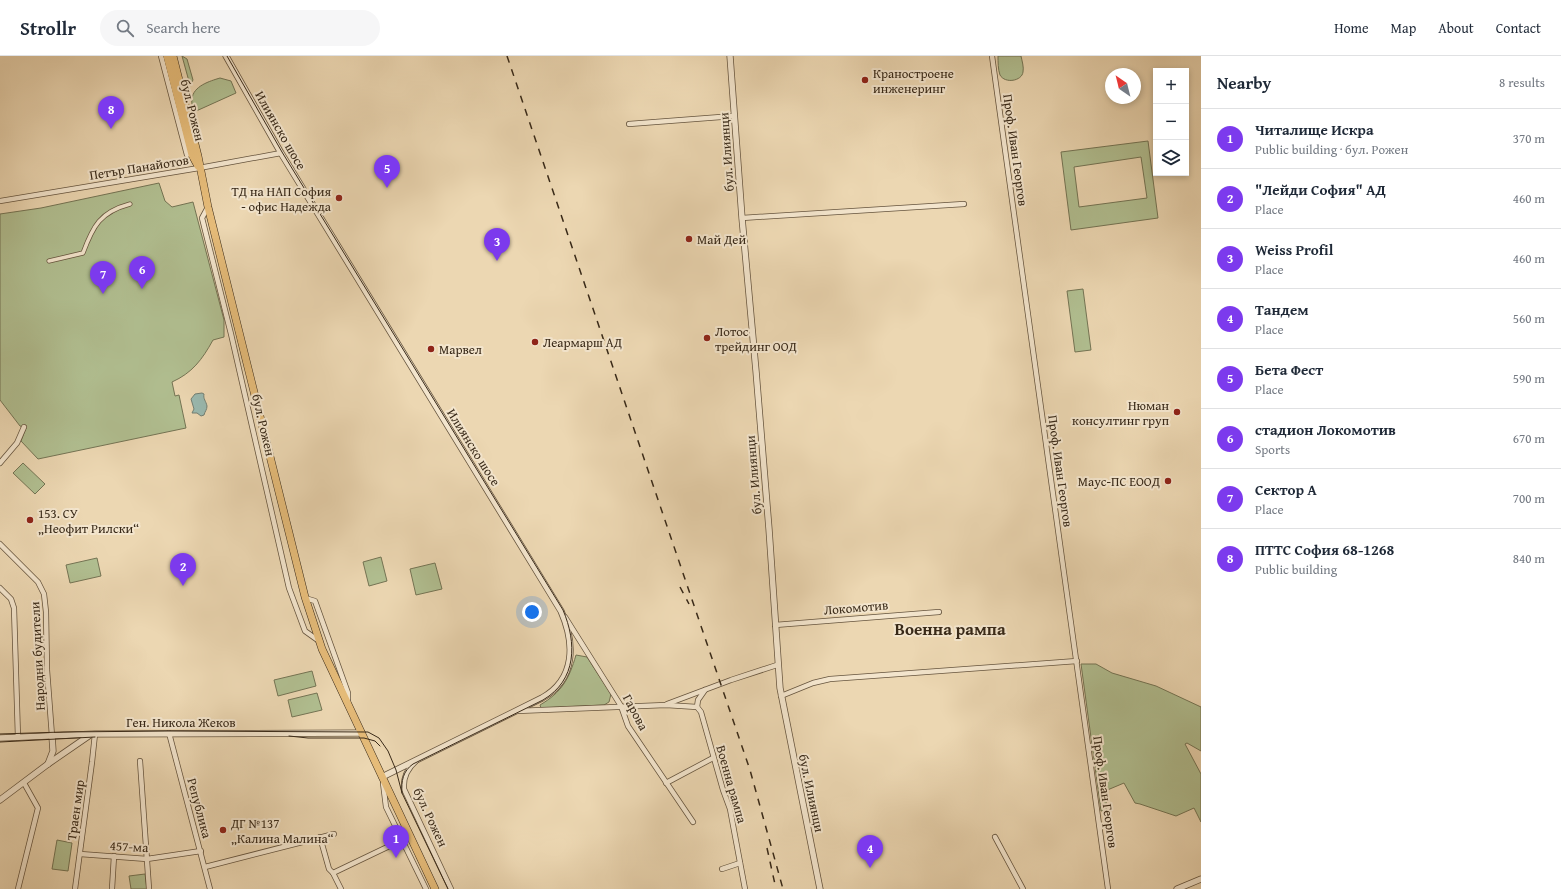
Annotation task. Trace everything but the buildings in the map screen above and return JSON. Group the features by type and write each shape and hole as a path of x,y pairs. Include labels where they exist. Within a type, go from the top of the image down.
{"main road":[{"name":"бул. Рожен","path":"167,56 192,155 199,168"},
{"name":"бул. Рожен","path":"174,56 198,156 199,168 208,207 305,597 319,641 435,889"}],"street":[{"name":"бул. Рожен","path":"161,56 187,155"},
{"name":"Илиянско шосе","path":"226,56 281,153 561,611 571,639 570,659 566,672 560,683 551,692 382,777"},
{"name":"бул. Илиянци","path":"730,56 756,375 777,665 781,696 820,889"},
{"name":"Проф. Иван Георгов","path":"992,56 1108,889"},
{"path":"629,124 734,116"},
{"name":"Петър Панайотов","path":"0,201 281,153"},
{"path":"49,261 83,253 93,227 106,214 122,206 130,204"},
{"path":"742,218 964,204"},
{"name":"бул. Рожен","path":"208,207 202,218 231,334 289,588 305,631 319,641"},
{"path":"0,463 17,443 24,427"},
{"name":"Народни будители","path":"0,544 38,582 44,594 46,612 47,670 52,736"},
{"path":"0,588 11,599 14,608 18,738"},
{"name":"бул. Рожен","path":"305,597 315,602 348,693 348,703"},
{"name":"Гарова","path":"561,611 621,706 628,726 693,822"},
{"name":"Локомотив","path":"775,625 939,612"},
{"path":"781,696 813,683 830,679 1077,661"},
{"path":"666,705 777,665"},
{"path":"515,711 666,705 699,710 698,700 706,690"},
{"name":"Военна рампа","path":"699,710 722,790 730,809 745,889"},
{"name":"Република","path":"169,733 210,889"},
{"name":"Ген. Никола Жеков","path":"0,738 93,734 362,733"},
{"path":"0,800 48,764 93,734"},
{"name":"Траен мир","path":"76,889 92,762 93,734"},
{"path":"48,764 53,751 52,736"},
{"name":"бул. Рожен","path":"420,758 413,764 406,775 404,789 452,889"},
{"path":"666,783 713,758"},
{"path":"140,761 149,889"},
{"name":"бул. Рожен","path":"382,777 384,802 426,889"},
{"path":"18,889 38,808 24,782"},
{"path":"205,867 334,834"},
{"path":"320,837 329,869 333,873 341,889"},
{"path":"995,837 1023,889"},
{"path":"333,873 402,840"},
{"name":"457-ма","path":"80,854 147,859 201,851"},
{"path":"112,889 114,856"},
{"path":"722,868 740,863"},
{"path":"1177,889 1201,879"}],"green space":[{"path":"182,56 187,59 193,80 190,85"},
{"path":"998,56 1021,56 1023,72 1020,78 1006,80 1002,78 999,71"},
{"path":"220,78 231,81 236,93 194,112 192,101 195,91 199,87"},
{"path":"1148,141 1158,218 1071,230 1061,152","holes":["1141,157 1147,198 1079,207 1074,167"]},
{"path":"159,183 165,201 172,207 193,202 224,320 224,337 213,340 205,354 196,365 172,382 175,396 179,395 186,428 38,459 21,441 26,428 20,426 0,400 0,214 41,208"},
{"path":"1083,289 1091,350 1075,352 1067,291"},
{"path":"23,463 45,484 35,494 13,473"},
{"path":"381,557 387,581 369,586 363,562"},
{"path":"97,558 101,576 70,583 66,565"},
{"path":"435,563 442,589 416,595 410,569"},
{"path":"576,655 587,657 611,694 609,702 604,705 541,708 540,705 554,695 564,684 571,671"},
{"path":"1081,664 1096,664 1112,673 1156,686 1201,707 1201,751 1187,743 1185,744 1201,774 1201,822 1194,808 1176,816 1135,803 1124,783 1105,791 1107,810 1101,811"},
{"path":"312,671 316,686 278,696 274,680"},
{"path":"317,693 322,710 292,717 288,700"},
{"path":"57,840 72,843 68,871 52,869"},
{"path":"145,874 147,889 131,889 129,876"}],"water":[{"path":"195,394 204,394 207,409 204,415 201,416 197,413 192,413 194,409 191,399"}],"tram line":[{"path":"227,56 282,152 563,610 571,635 572,648 568,671 554,692 543,700 413,764 403,777 402,793"},
{"path":"0,734 168,731 368,732 379,738 388,751 396,770 402,793 448,889"},
{"path":"289,736 308,738 364,738 375,741 380,746"},
{"path":"0,742 95,737"}],"railway":[{"path":"507,56 750,770 783,889"},
{"path":"680,587 689,604"},
{"path":"767,848 776,889"}],"place":[{"name":"Краностроене инженеринг","path":"865,80"},
{"name":"ПТТС София 68-1268","path":"111,129"},
{"name":"Бета Фест","path":"387,188"},
{"name":"ТД на НАП София - офис Надежда","path":"339,198"},
{"name":"Май Дей","path":"689,239"},
{"name":"Weiss Profil","path":"497,261"},
{"name":"стадион Локомотив","path":"142,289"},
{"name":"Сектор А","path":"103,294"},
{"name":"Лотос трейдинг ООД","path":"707,338"},
{"name":"Леармарш АД","path":"535,342"},
{"name":"Марвел","path":"431,349"},
{"name":"Нюман консултинг груп","path":"1177,412"},
{"name":"Маус-ПС ЕООД","path":"1168,481"},
{"name":"153. СУ „Неофит Рилски“","path":"30,520"},
{"name":"\"Лейди София\" АД","path":"183,586"},
{"name":"ДГ №137 „Калина Малина“","path":"223,830"},
{"name":"Читалище Искра","path":"396,858"},
{"name":"Тандем","path":"870,868"}],"district":[{"name":"Военна рампа","path":"950,629"}]}
